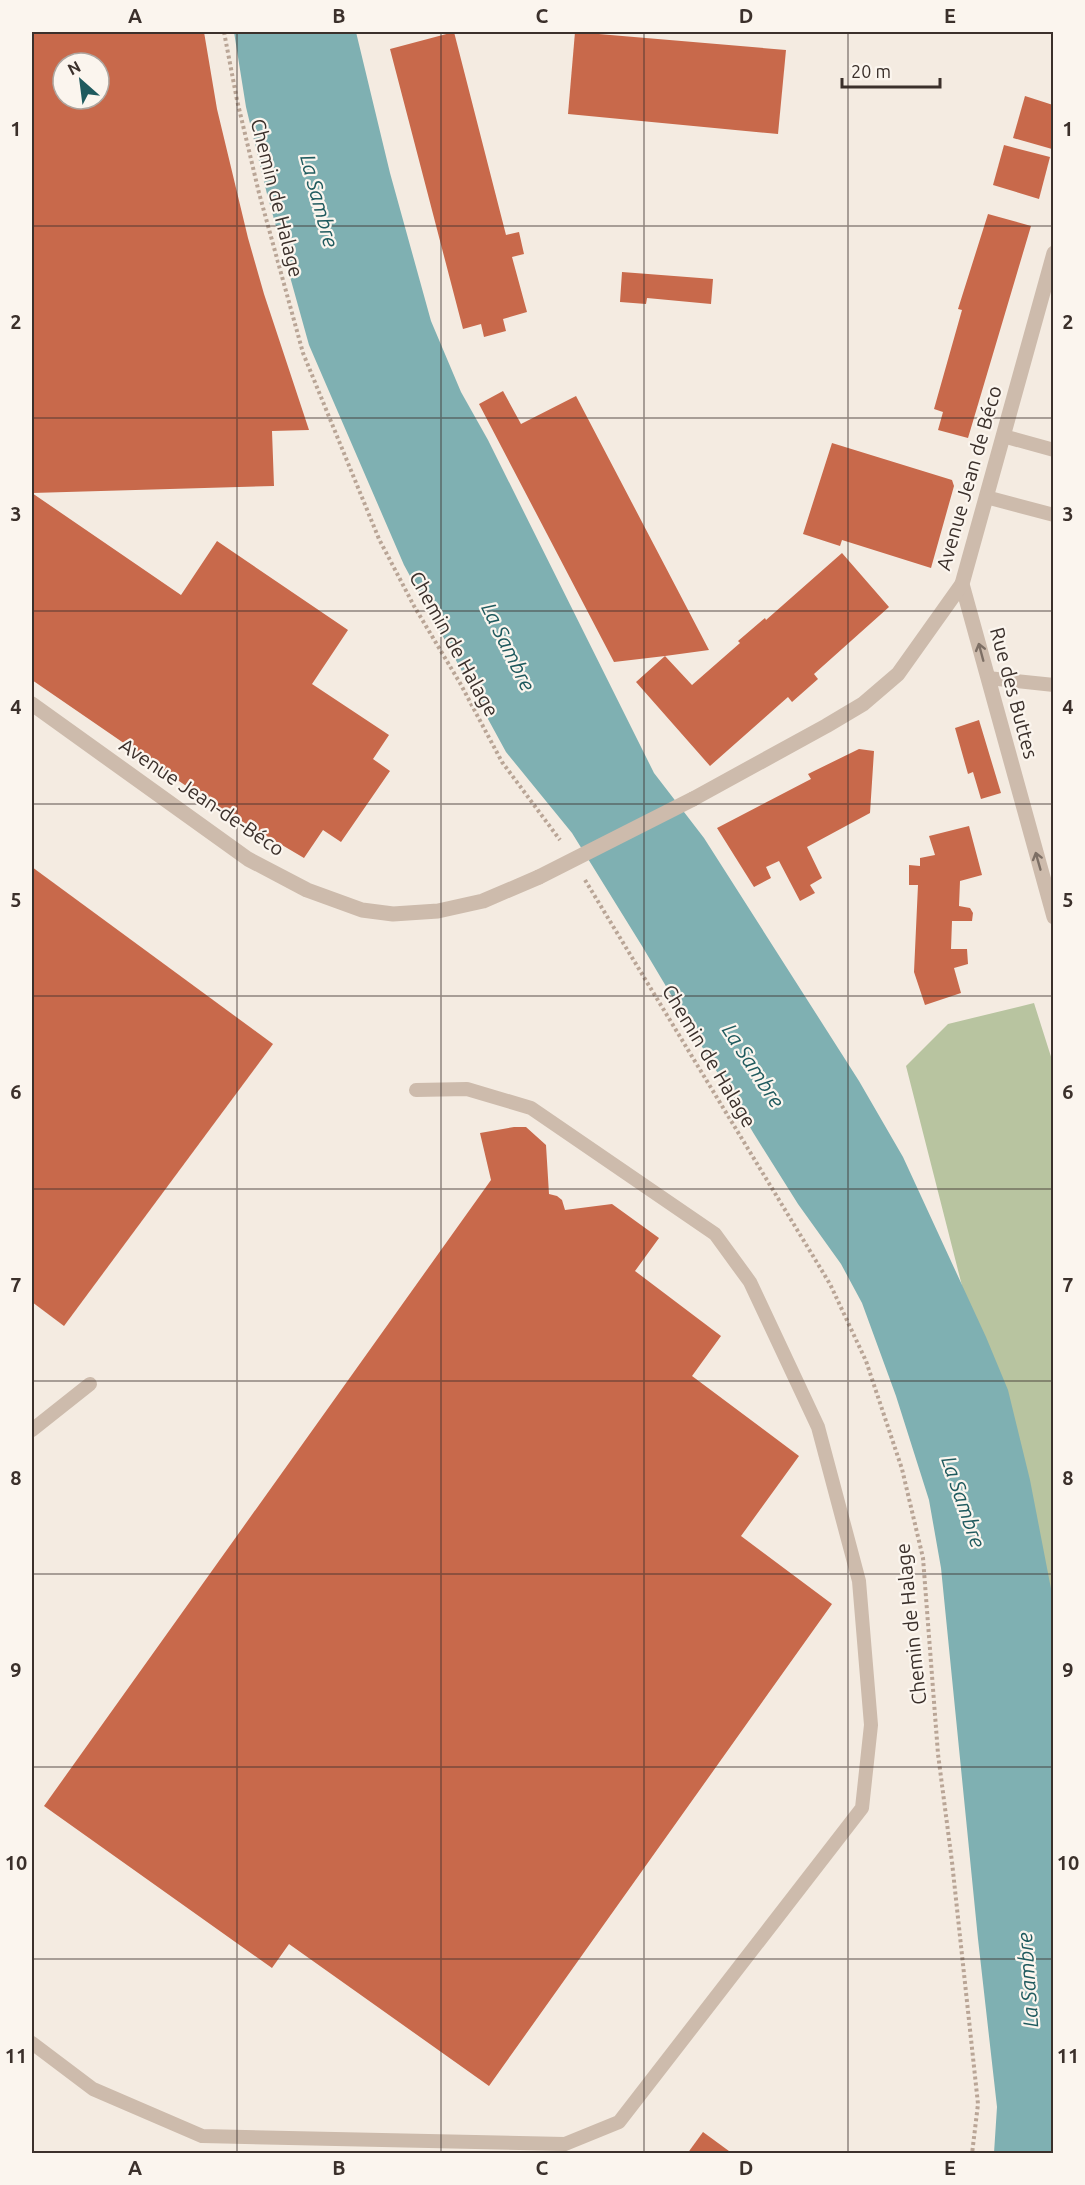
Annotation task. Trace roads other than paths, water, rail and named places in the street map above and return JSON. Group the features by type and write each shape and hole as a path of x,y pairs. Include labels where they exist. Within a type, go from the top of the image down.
{"street":[{"name":"Avenue Jean de Béco","path":"693,799 863,704 898,674 963,584 1053,253"},
{"name":"Rue des Buttes","path":"963,584 1053,917"},
{"name":"Avenue Jean-de-Béco","path":"32,704 248,859 307,891 362,910 393,914 438,911 483,901 539,877 693,799"}],"lane":[{"path":"1003,436 1053,450"},
{"path":"986,497 1053,515"},
{"path":"988,678 1053,685"},
{"path":"32,2043 93,2089 202,2136 565,2144 619,2122 862,1808 871,1725 859,1581 818,1427 750,1282 715,1234 531,1108 467,1089 416,1090"},
{"path":"32,1430 90,1384"}],"water":[{"name":"La Sambre","path":"234,32 356,32 390,173 431,321 461,392 488,440 654,773 704,838 859,1081 903,1157 1008,1390 1030,1480 1053,1599 1053,2153 994,2153 997,2107 941,1568 929,1500 896,1396 862,1303 841,1264 798,1204 754,1134 572,833 506,752 404,565 309,345 267,194 246,107"}]}
